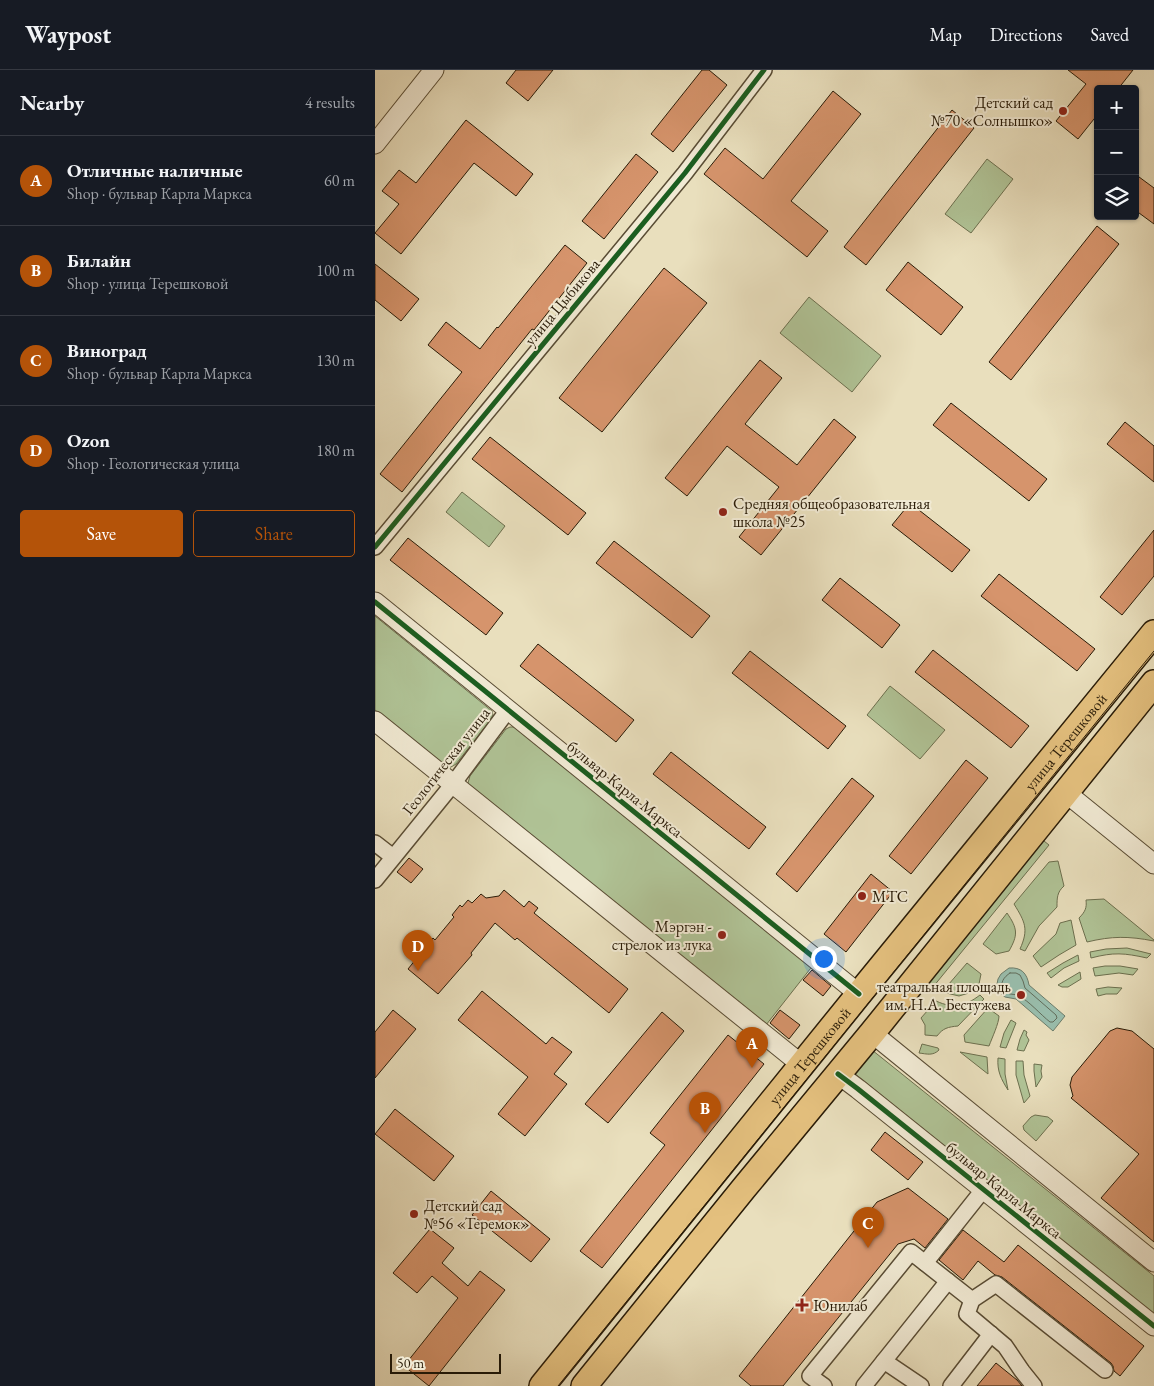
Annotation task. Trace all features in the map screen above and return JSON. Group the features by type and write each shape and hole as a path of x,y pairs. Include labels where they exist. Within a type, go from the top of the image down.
{"main road":[{"name":"улица Терешковой","path":"542,1386 1154,633"},
{"name":"улица Терешковой","path":"583,1386 872,1033 1154,683"},
{"path":"1040,772 1065,792"}],"street":[{"path":"375,144 434,70"},
{"name":"улица Цыбикова","path":"375,547 685,174 764,70"},
{"name":"бульвар Карла Маркса","path":"375,602 859,994"},
{"name":"Геологическая улица","path":"375,880 453,784 508,710"},
{"path":"375,721 802,1065"},
{"path":"1065,792 1154,864"},
{"path":"375,844 393,857"},
{"path":"872,1033 1154,1262"},
{"name":"бульвар Карла Маркса","path":"838,1074 1154,1326"},
{"path":"925,1263 983,1190"},
{"path":"824,1386 810,1376 911,1252 973,1300"},
{"path":"864,1386 948,1282"},
{"path":"1034,1386 1005,1346 967,1314 973,1300 997,1284 1105,1370"},
{"path":"951,1386 991,1334"},
{"path":"884,1361 921,1386"}],"shaded area":[{"path":"987,159 1013,179 971,233 945,214"},
{"path":"809,297 881,356 852,392 780,333"},
{"path":"462,492 505,526 489,547 446,512"},
{"path":"375,616 492,711 493,715 489,722 456,764 448,767 443,765 375,710"},
{"path":"890,686 945,730 920,759 867,715"},
{"path":"515,727 814,964 766,1025 471,788 468,783 470,776 506,729"},
{"path":"1044,841 1049,845 933,987 924,979 1036,843"},
{"path":"1058,861 1064,886 1058,895 1057,907 1039,926 1025,951 1020,949 1025,926 1014,904 1049,862"},
{"path":"1104,899 1154,941 1120,937 1087,942 1079,918 1085,910 1086,900"},
{"path":"1007,913 1015,928 1014,941 1009,951 996,954 983,944"},
{"path":"1071,920 1076,945 1041,967 1033,956 1056,934 1060,923"},
{"path":"1127,948 1151,954 1147,958 1119,954 1091,958 1090,952"},
{"path":"1078,955 1079,961 1064,968 1051,978 1047,973 1063,963"},
{"path":"967,963 981,974 979,984 972,992 959,996 942,992"},
{"path":"1105,966 1138,969 1133,975 1119,973 1095,976 1093,968"},
{"path":"1080,972 1081,979 1068,987 1058,985"},
{"path":"1108,987 1122,988 1117,994 1098,996 1096,989"},
{"path":"980,995 984,999 958,1026 946,1028 937,1036 925,1035 925,1025 921,1018 936,1001 959,1006"},
{"path":"988,1008 999,1016 989,1046 965,1042 964,1035"},
{"path":"1011,1020 1016,1023 1006,1048 1000,1047 1004,1033"},
{"path":"1024,1030 1027,1032 1026,1035 1029,1040 1024,1051 1017,1050 1020,1039"},
{"path":"922,1044 938,1048 939,1050 932,1054 919,1053"},
{"path":"872,1050 1154,1276 1154,1315 854,1073"},
{"path":"960,1052 987,1057 988,1074"},
{"path":"998,1058 1005,1059 1008,1090 1000,1075"},
{"path":"1016,1061 1023,1061 1024,1075 1030,1096 1024,1103 1016,1075"},
{"path":"1034,1064 1042,1065 1042,1077 1036,1087 1034,1071"},
{"path":"1035,1115 1048,1117 1053,1121 1036,1141 1024,1130 1023,1126"}],"water":[{"path":"1009,968 1023,972 1027,977 1029,985 1065,1016 1053,1031 1016,999 1005,997 1001,994 997,984 998,979"}],"building":[{"path":"516,70 553,70 528,101 506,83"},
{"path":"702,70 709,70 727,85 673,152 651,134"},
{"path":"1068,70 1133,70 1121,85 1094,85 1094,119 1078,139 1056,121 1086,84"},
{"path":"833,91 861,114 791,201 828,231 807,257 704,174 725,148 763,179"},
{"path":"952,110 974,128 866,265 844,247"},
{"path":"466,120 533,174 516,196 474,163 401,254 375,233 399,204 382,191 399,170 416,183"},
{"path":"636,154 658,172 604,239 582,221"},
{"path":"1139,177 1154,188 1154,224 1139,213"},
{"path":"1097,226 1119,244 1011,380 989,362"},
{"path":"565,245 587,263 402,492 380,474 462,372 428,345 446,322 480,349"},
{"path":"908,262 963,307 941,335 886,290"},
{"path":"375,264 419,299 401,321 375,300"},
{"path":"664,268 707,303 602,432 559,398"},
{"path":"760,360 782,378 745,424 797,465 834,419 856,437 761,555 739,537 779,487 727,446 687,496 665,478"},
{"path":"951,403 1047,479 1029,501 933,425"},
{"path":"1125,422 1154,446 1154,482 1107,444"},
{"path":"490,437 586,513 568,535 472,459"},
{"path":"910,503 970,550 952,572 892,525"},
{"path":"1154,530 1154,576 1122,615 1100,597"},
{"path":"408,538 503,613 486,635 390,560"},
{"path":"614,541 710,616 692,638 596,563"},
{"path":"999,574 1095,649 1077,671 981,596"},
{"path":"840,578 900,625 882,648 822,600"},
{"path":"538,644 634,720 616,742 520,666"},
{"path":"933,650 1029,726 1011,748 915,672"},
{"path":"750,651 846,726 828,749 732,673"},
{"path":"671,752 766,827 749,849 653,774"},
{"path":"966,760 988,778 911,874 889,856"},
{"path":"852,778 874,796 797,892 776,874"},
{"path":"409,858 423,869 411,883 397,872"},
{"path":"871,874 893,892 846,952 824,934"},
{"path":"504,890 524,907 529,901 538,908 534,913 628,989 609,1013 517,938 515,940 495,923 471,953 472,955 438,994 408,969 433,938 435,940 454,917 452,915 460,905 462,907 468,900 472,903 481,894 486,898 499,896"},
{"path":"812,970 831,986 823,996 803,980"},
{"path":"482,991 546,1044 552,1037 572,1052 554,1074 567,1084 525,1136 498,1114 528,1077 458,1020"},
{"path":"393,1010 416,1029 375,1078 375,1032"},
{"path":"780,1010 800,1025 789,1039 770,1023"},
{"path":"662,1012 684,1031 608,1123 585,1104"},
{"path":"1117,1028 1132,1031 1154,1049 1154,1242 1101,1198 1139,1154 1071,1098 1073,1096 1070,1085 1072,1077 1110,1031"},
{"path":"728,1035 764,1064 602,1268 580,1251 665,1145 650,1133"},
{"path":"395,1109 454,1156 434,1181 375,1134"},
{"path":"885,1132 923,1162 908,1180 871,1150"},
{"path":"908,1188 948,1219 925,1248 914,1239 898,1244 783,1386 751,1386 739,1376 877,1202"},
{"path":"491,1191 550,1239 531,1262 472,1215"},
{"path":"430,1229 454,1248 442,1263 468,1286 480,1271 505,1290 429,1386 404,1366 458,1298 432,1276 417,1293 393,1273"},
{"path":"963,1230 1004,1262 1018,1245 1144,1346 1120,1376 1114,1371 1111,1363 1002,1277 995,1275 978,1261 963,1280 939,1260"},
{"path":"996,1363 1017,1380 1022,1386 977,1386"}],"tram line":[{"path":"558,1386 1154,651"}],"cycle path":[{"path":"375,547 685,173 764,70"},
{"path":"375,602 859,994"},
{"path":"838,1074 1154,1326"}],"place":[{"name":"Детский сад №70 «Солнышко»","path":"1063,111"},
{"name":"Средняя общеобразовательная школа №25","path":"723,512"},
{"name":"МТС","path":"862,896"},
{"name":"Мэргэн - стрелок из лука","path":"722,935"},
{"name":"Ozon","path":"418,971"},
{"name":"театральная площадь им. Н.А. Бестужева","path":"1021,995"},
{"name":"Отличные наличные","path":"752,1068"},
{"name":"Билайн","path":"705,1133"},
{"name":"Детский сад №56 «Теремок»","path":"414,1214"},
{"name":"Виноград","path":"868,1248"},
{"name":"Юнилаб","path":"802,1305"}]}
